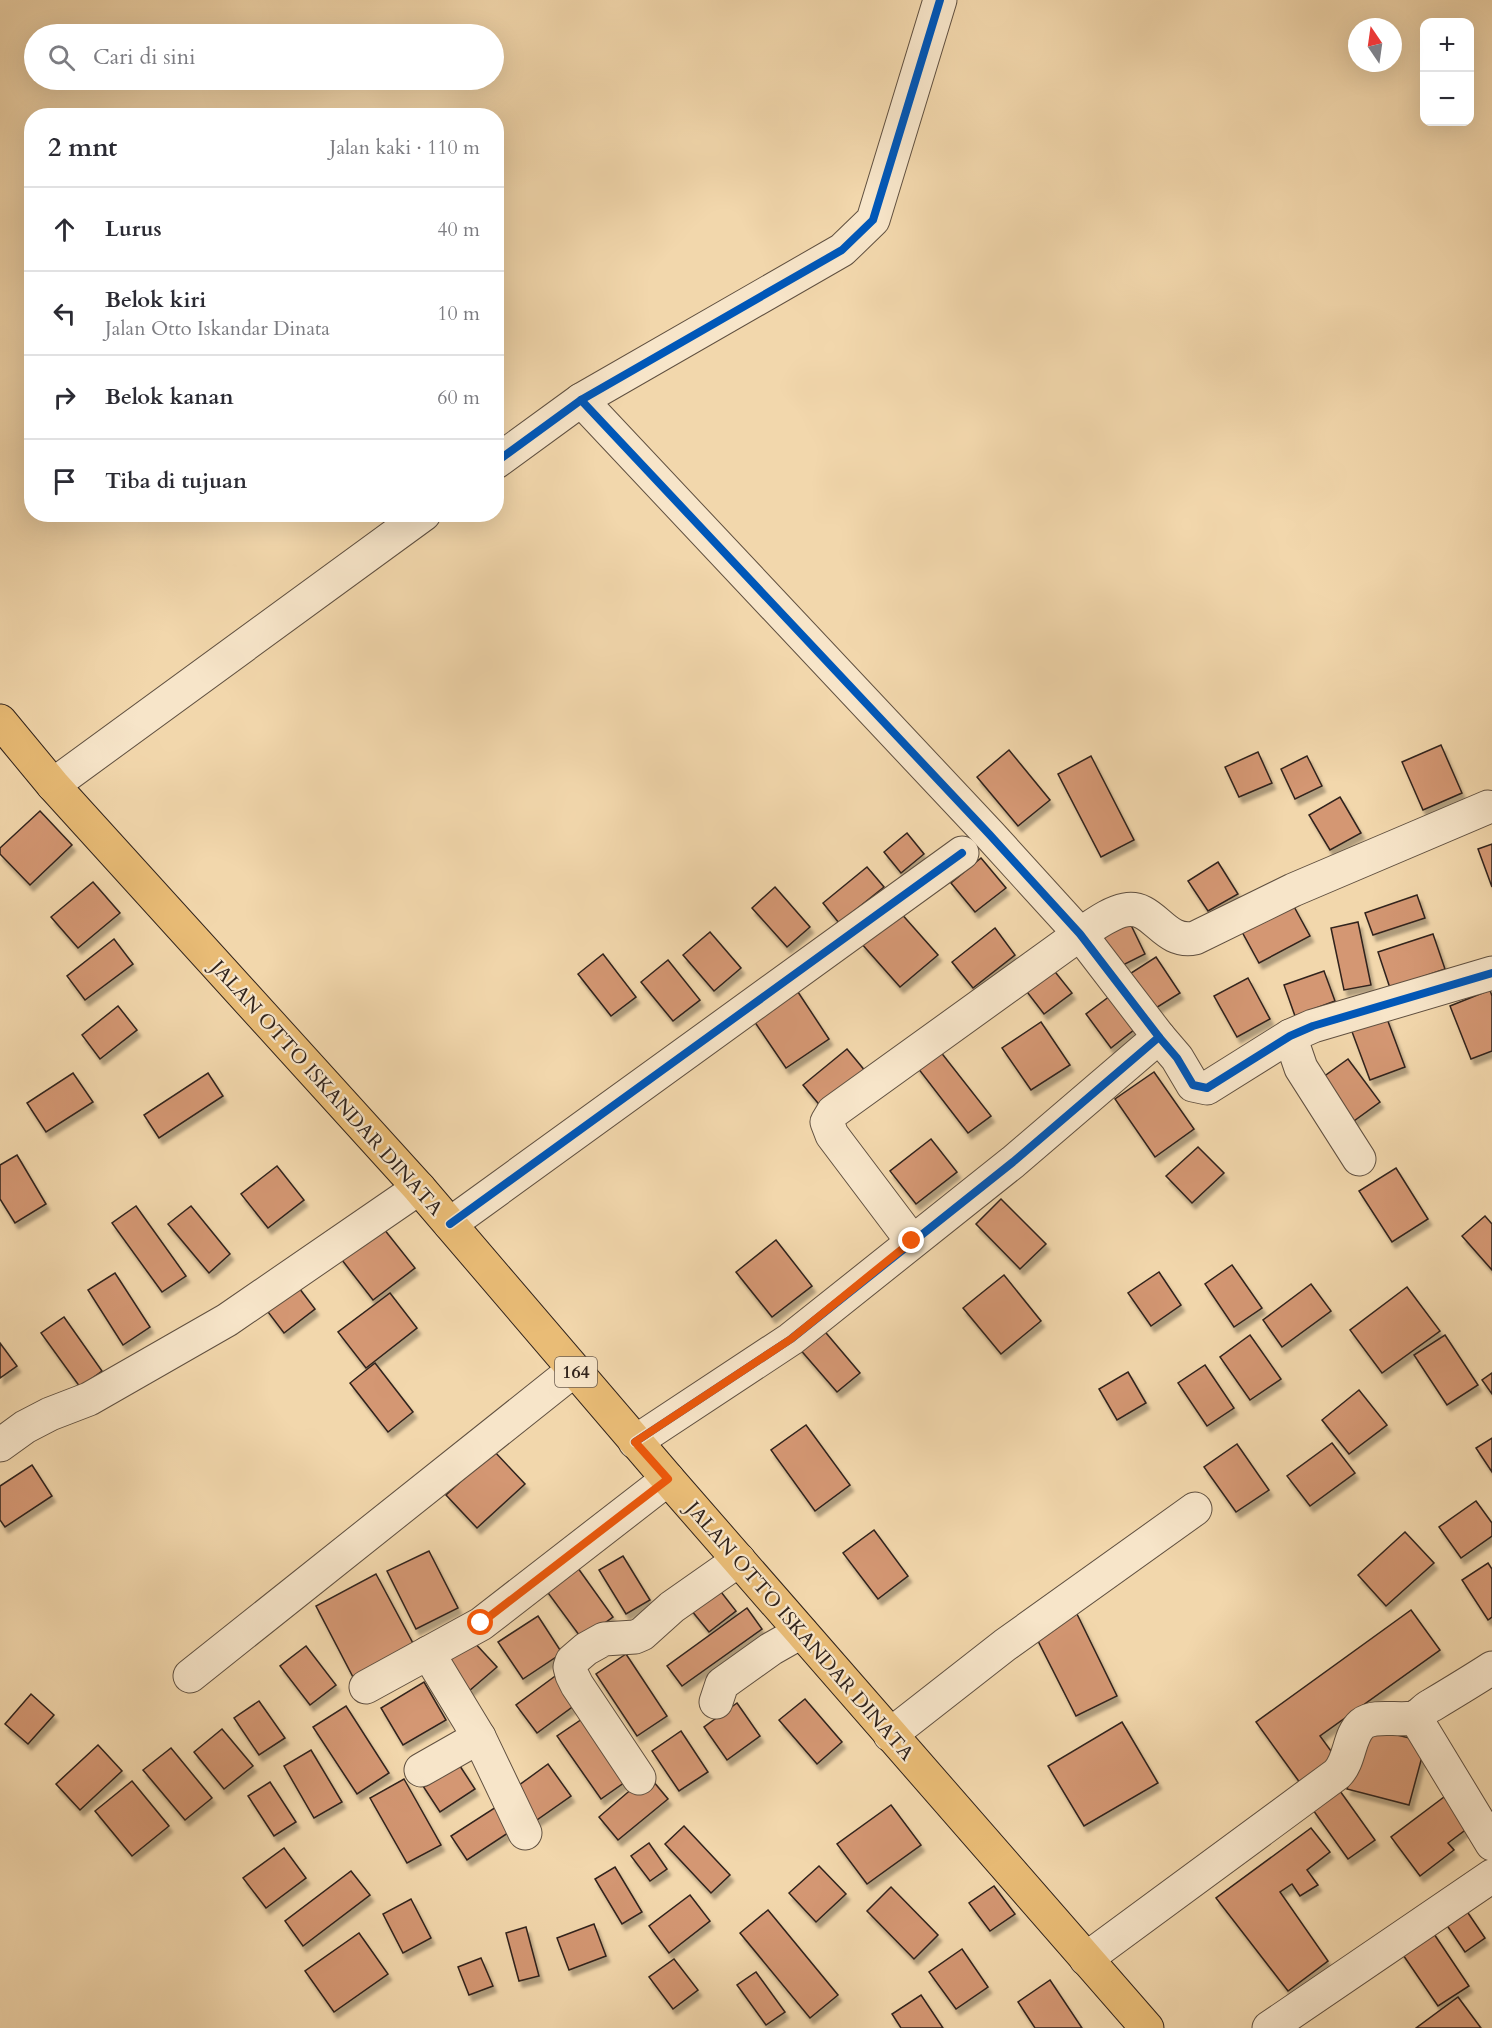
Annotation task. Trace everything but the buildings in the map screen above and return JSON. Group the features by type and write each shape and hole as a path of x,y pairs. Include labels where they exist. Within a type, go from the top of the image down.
{"main road":[{"name":"JALAN OTTO ISKANDAR DINATA","path":"0,721 53,785 419,1188 635,1442 1147,2028"}],"street":[{"path":"504,456 581,400 842,250 873,220 940,0"},
{"path":"581,400 1080,934 1177,1058 1193,1085 1203,1089 1209,1087 1290,1036 1313,1026 1492,973"},
{"path":"53,785 413,522"},
{"path":"912,1241 832,1135 827,1125 833,1112 1080,934 1119,912 1127,909 1136,910 1144,913 1177,938 1185,940 1195,938 1293,890 1488,807"},
{"path":"450,1224 962,853"},
{"path":"1290,1036 1301,1068 1359,1159"},
{"path":"635,1442 791,1339 1013,1162 1159,1037"},
{"path":"0,1445 25,1426 89,1399 227,1320 419,1188"},
{"path":"190,1676 574,1370"},
{"path":"366,1686 481,1623 668,1479"},
{"path":"890,1735 1005,1645 1195,1509"},
{"path":"639,1778 577,1684 570,1667 572,1661 586,1649 604,1639 635,1637 642,1634 672,1607 738,1560"},
{"path":"716,1702 722,1684 801,1632"},
{"path":"428,1653 480,1737 525,1833"},
{"path":"1086,1959 1337,1774 1344,1766 1361,1725 1376,1719 1415,1717 1430,1705 1492,1668"},
{"path":"1415,1717 1492,1844"},
{"path":"422,1770 480,1737"},
{"path":"1269,2028 1492,1876"}],"cycle path":[{"path":"504,456 581,400 842,250 873,220 940,0"},
{"path":"581,400 1080,934 1159,1037"},
{"path":"450,1224 962,853"},
{"path":"635,1442 791,1339 1013,1162 1159,1037 1177,1058 1193,1085 1207,1088 1290,1036 1313,1026 1492,973"}],"route":[{"path":"481,1623 668,1479 635,1442 791,1339 912,1241"}]}
